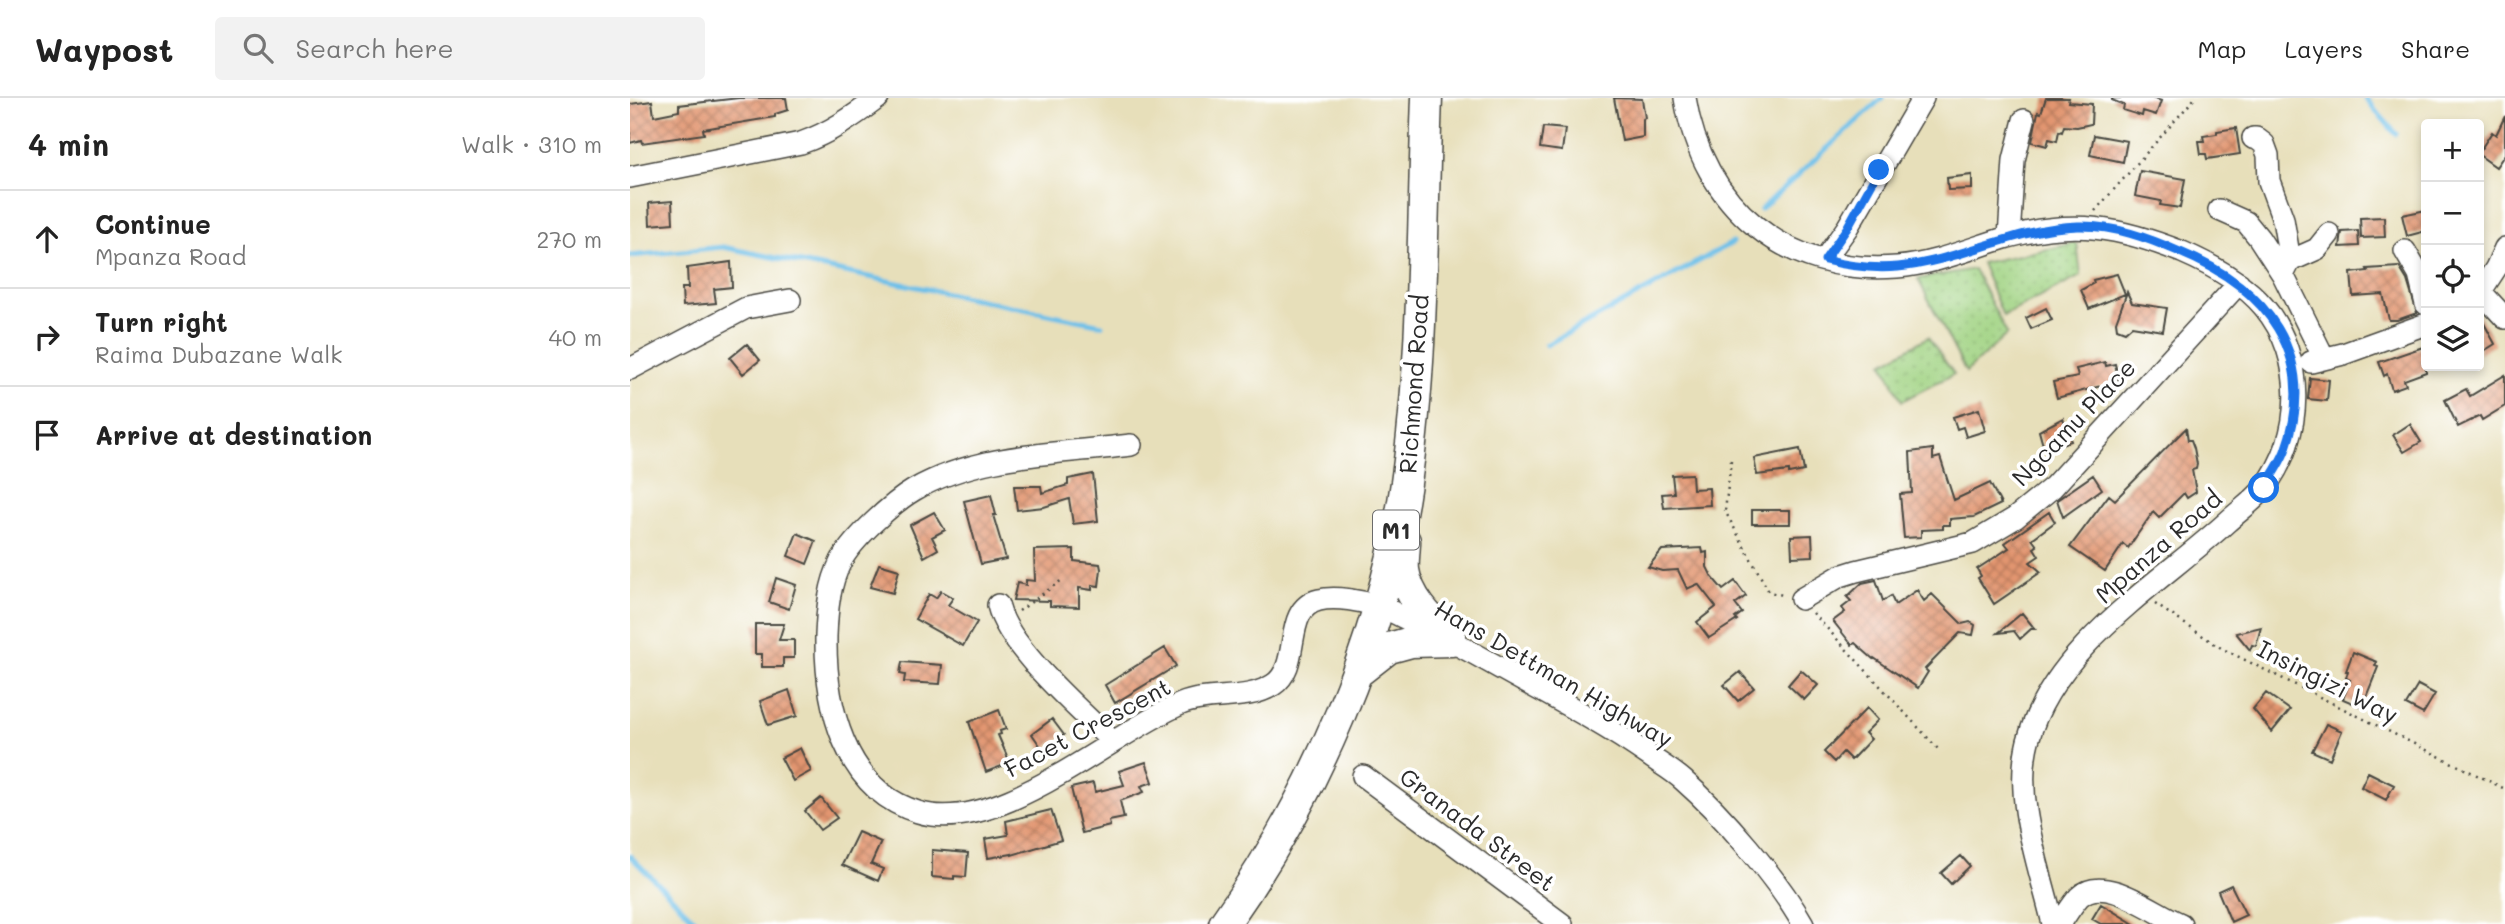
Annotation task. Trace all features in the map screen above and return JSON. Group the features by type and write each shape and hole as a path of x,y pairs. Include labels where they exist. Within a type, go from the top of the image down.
{"highway":[{"name":"Richmond Road","path":"1224,924 1244,896 1292,813 1342,710 1380,606 1405,485 1414,414 1427,98"},
{"path":"1405,485 1404,571 1420,607 1452,641"},
{"path":"1357,673 1388,648 1411,642 1452,641"}],"street":[{"path":"630,177 802,144 850,118 878,98"},
{"name":"Mpanza Road","path":"1685,98 1689,123 1705,164 1731,205 1779,244 1842,264 1898,267 1954,255 2009,237 2059,228 2081,226 2113,229 2149,239 2205,262 2239,284 2262,304 2275,322 2292,366 2295,390 2293,418 2284,452 2264,488 2078,651 2048,696 2029,739 2024,771 2027,815 2053,924"},
{"path":"1825,260 1847,228 1923,98"},
{"path":"2009,237 2014,160 2024,120"},
{"path":"2253,138 2264,144 2269,181 2283,219 2287,268 2324,358"},
{"path":"2219,210 2246,222 2287,268"},
{"path":"2287,268 2318,249 2329,234"},
{"path":"2484,282 2505,248"},
{"path":"2405,251 2421,283"},
{"name":"Ngcamu Place","path":"1801,599 1848,574 1973,543 2015,517 2053,487 2239,284"},
{"path":"2484,291 2505,318"},
{"path":"630,369 746,308 790,300"},
{"path":"2292,366 2421,326"},
{"name":"Facet Crescent","path":"1131,445 1004,459 952,472 913,490 884,512 844,557 827,601 826,665 830,694 838,729 858,769 886,798 919,813 951,816 977,811 1014,797 1068,771 1180,704 1195,699 1263,690 1274,684 1283,676 1290,660 1300,613 1307,604 1322,599 1380,606"},
{"path":"998,605 1003,623 1009,632 1052,683 1113,742"},
{"name":"Hans Dettman Highway","path":"1380,606 1452,641 1620,736 1682,778 1737,835 1794,907 1803,924"},
{"name":"Granada Street","path":"1363,776 1562,924"},
{"path":"2060,924 2080,897 2088,891 2103,888 2130,898 2180,924"}],"path":[{"path":"2081,226 2195,98"},
{"path":"1009,632 1012,616 1062,580"},
{"name":"Insingizi Way","path":"2141,594 2221,648 2505,789"}],"green space":[{"path":"2077,243 2081,276 2003,316 1981,263"},
{"path":"1974,269 2007,334 1966,372 1918,279"},
{"path":"1928,337 1954,374 1902,401 1883,363"}],"building":[{"path":"739,98 786,98 788,110 775,114 775,117 703,129 704,134 630,143 630,104 652,101 654,116 679,111 679,105"},
{"path":"1614,98 1642,99 1645,118 1643,137 1622,141"},
{"path":"2046,98 2069,98 2068,102 2092,104 2091,124 2064,126 2062,132 2059,131 2057,141 2049,139 2047,146 2032,142 2038,112 2041,113"},
{"path":"2112,98 2152,98 2161,101 2156,115 2143,111 2142,116 2123,110 2124,105"},
{"path":"2505,116 2505,154 2496,167 2484,159 2484,144 2492,132 2496,135"},
{"path":"1543,127 1565,129 1562,151 1540,148"},
{"path":"2236,128 2240,154 2207,159 2206,154 2201,154 2199,141 2204,141 2203,136"},
{"path":"2094,135 2127,141 2123,162 2090,155"},
{"path":"2140,171 2185,179 2180,208 2160,205 2161,201 2135,196"},
{"path":"1972,175 1972,189 1948,190 1947,178"},
{"path":"672,201 673,223 650,225 649,203"},
{"path":"2421,211 2421,232 2407,236 2402,215"},
{"path":"2384,217 2385,237 2361,238 2360,218"},
{"path":"2358,231 2359,246 2340,247 2342,232"},
{"path":"731,262 732,287 714,289 716,303 683,306 682,288 688,288 687,268"},
{"path":"2399,267 2407,280 2417,313 2389,320 2383,294 2353,296 2351,273"},
{"path":"2117,274 2125,294 2089,309 2081,290 2094,283 2093,280"},
{"path":"2127,292 2132,303 2167,308 2163,331 2132,326 2125,332 2117,329 2116,322"},
{"path":"2046,308 2052,320 2031,329 2026,318"},
{"path":"2484,323 2495,344 2484,351"},
{"path":"747,344 760,360 743,374 730,358"},
{"path":"2421,348 2421,371 2426,372 2404,380 2406,385 2392,390 2387,374 2384,376 2379,362"},
{"path":"2105,362 2106,366 2115,364 2119,381 2057,398 2053,382 2078,377 2076,369"},
{"path":"2505,375 2505,406 2482,420 2480,416 2458,427 2445,400 2466,389 2470,396"},
{"path":"2310,378 2329,380 2327,401 2308,399"},
{"path":"1979,409 1985,431 1966,437 1963,427 1957,429 1953,417"},
{"path":"2063,418 2071,441 2044,449 2039,431"},
{"path":"2410,424 2421,442 2404,452 2393,435"},
{"path":"2186,428 2197,464 2196,469 2192,470 2196,492 2187,498 2184,493 2159,518 2153,512 2128,548 2123,544 2105,571 2070,547 2109,495 2115,500"},
{"path":"1800,449 1804,471 1757,475 1754,458"},
{"path":"1933,449 1933,459 1940,457 1954,500 1990,483 2001,504 1974,517 1950,519 1950,525 1943,525 1943,529 1921,530 1921,537 1904,538 1900,494 1912,493 1910,452"},
{"path":"1093,474 1098,521 1073,524 1069,499 1044,507 1017,510 1014,486 1041,486 1042,493 1068,485 1068,479"},
{"path":"1692,474 1693,489 1709,488 1710,505 1664,508 1662,494 1674,493 1672,475"},
{"path":"2093,475 2102,489 2063,517 2057,500"},
{"path":"991,495 996,515 993,515 1006,559 981,564 964,501"},
{"path":"1752,510 1790,510 1790,524 1752,524"},
{"path":"934,512 945,530 932,537 938,549 924,557 910,525"},
{"path":"2049,512 2055,522 2032,539 2039,556 2030,562 2041,572 1994,604 1978,578 1981,576 1977,569 2009,548 2005,543"},
{"path":"797,533 816,541 807,564 788,556"},
{"path":"1812,535 1813,556 1792,557 1791,536"},
{"path":"1702,548 1703,553 1707,552 1707,567 1712,577 1723,590 1735,581 1746,596 1735,604 1742,613 1735,618 1737,620 1709,638 1697,622 1716,607 1698,584 1687,589 1678,570 1662,571 1648,567 1662,550"},
{"path":"1074,549 1074,561 1100,564 1101,569 1099,586 1092,585 1092,590 1079,588 1079,607 1050,606 1050,601 1013,600 1017,583 1026,585 1026,580 1035,581 1034,550"},
{"path":"879,564 899,570 893,593 870,587"},
{"path":"776,578 796,585 789,609 769,602"},
{"path":"1876,580 1883,601 1891,596 1895,605 1917,590 1924,601 1932,594 1962,624 1970,622 1975,625 1973,635 1960,633 1925,669 1928,672 1918,688 1873,659 1855,643 1852,645 1833,621 1845,612 1842,608 1851,601 1847,597 1862,583"},
{"path":"941,591 953,598 948,605 977,622 963,646 915,619 929,594 936,598"},
{"path":"2022,613 2035,629 2031,629 2020,639 2014,631 1998,633"},
{"path":"755,624 784,624 779,640 794,640 794,658 783,658 783,667 762,667 762,654 755,654"},
{"path":"2261,627 2256,646 2252,645 2250,650 2236,633"},
{"path":"1165,648 1176,666 1115,703 1105,685"},
{"path":"2353,652 2377,662 2375,666 2378,667 2362,707 2343,699 2350,680 2346,678 2346,671"},
{"path":"902,662 942,665 940,684 904,682 905,675 900,674"},
{"path":"1801,670 1818,685 1804,700 1788,685"},
{"path":"1740,672 1754,688 1738,701 1724,685"},
{"path":"2418,685 2435,694 2423,714 2406,705"},
{"path":"789,690 797,716 768,725 760,701"},
{"path":"2266,693 2290,710 2272,732 2253,709"},
{"path":"1867,708 1878,720 1865,733 1871,739 1851,760 1843,752 1834,762 1824,752"},
{"path":"999,710 1006,729 998,735 1010,763 986,772 969,722"},
{"path":"1052,719 1064,735 1043,750 1032,734"},
{"path":"2326,724 2342,731 2330,759 2312,751"},
{"path":"800,748 811,771 793,781 781,758"},
{"path":"1146,762 1153,782 1141,786 1144,792 1120,801 1124,818 1109,821 1110,826 1082,833 1071,788 1093,783 1095,792 1124,785 1119,771"},
{"path":"2368,772 2394,785 2386,800 2361,787"},
{"path":"821,798 837,818 820,830 805,811"},
{"path":"1051,810 1061,840 1012,855 988,858 985,839 1008,835 1006,821"},
{"path":"858,832 881,842 871,864 883,869 878,881 842,865"},
{"path":"932,850 968,853 966,877 932,877"},
{"path":"1961,856 1970,866 1951,884 1941,873"},
{"path":"2231,885 2246,915 2231,922 2218,891"},
{"path":"2101,904 2134,924 2101,924 2092,919"}],"waterway":[{"path":"1761,209 1882,98"},
{"path":"2365,98 2396,134"},
{"path":"1546,345 1732,243"},
{"path":"630,256 723,247 1102,325"},
{"path":"630,856 699,924"}],"route":[{"path":"1879,170 1847,228 1825,260 1873,267 1898,267 1954,255 2009,237 2081,226 2113,229 2149,239 2205,262 2239,284 2262,304 2275,322 2286,344 2295,390 2293,418 2284,452 2264,488"}]}
